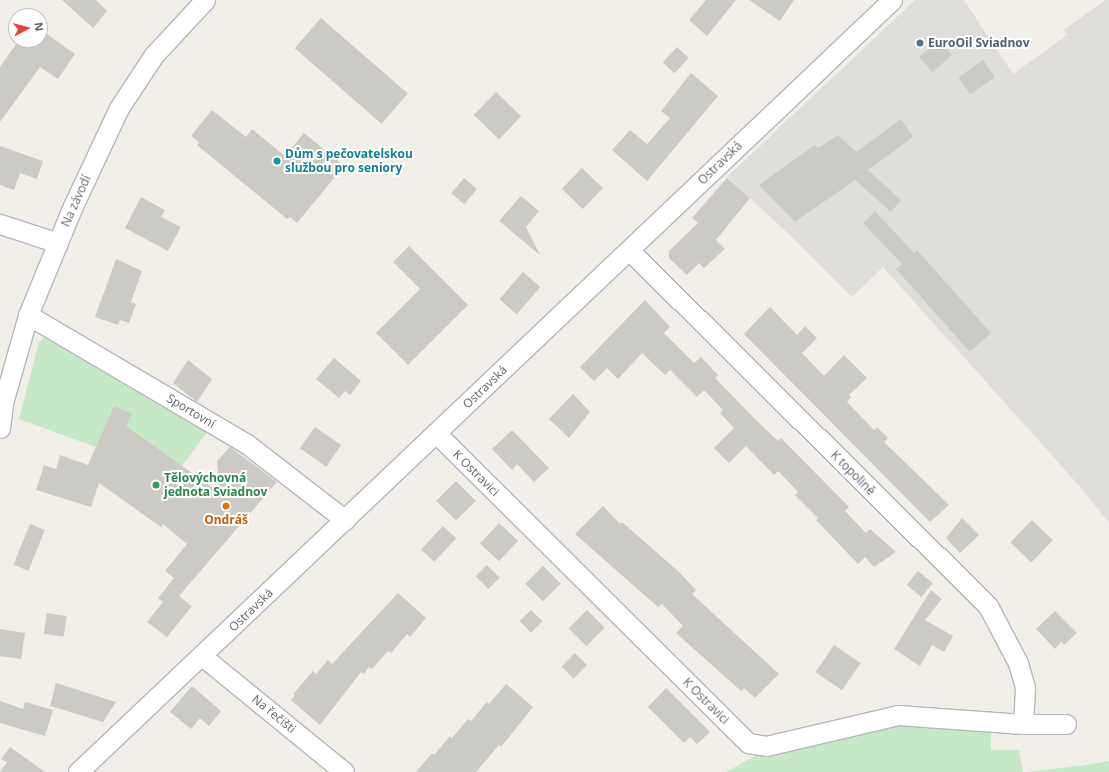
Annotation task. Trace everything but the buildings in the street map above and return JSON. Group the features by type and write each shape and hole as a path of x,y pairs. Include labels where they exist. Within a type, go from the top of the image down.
{"street":[{"name":"Na závodí","path":"0,428 4,403 28,315 58,243 119,108 154,55 205,0"},
{"name":"Ostravská","path":"78,772 892,0"},
{"path":"0,224 58,243"},
{"name":"K topolině","path":"629,250 988,606 1018,664 1025,688 1023,724"},
{"name":"Sportovní","path":"28,315 247,444 345,520"},
{"name":"K Ostravici","path":"436,433 748,743 766,746 898,715 1023,724 1066,724"},
{"name":"Na řečišti","path":"202,656 344,772"}],"shaded area":[{"path":"915,0 964,0 1013,74 1067,35 1064,30 1105,0 1109,0 1109,523 1082,489 883,267 852,297 791,236 727,177"}],"green space":[{"path":"48,335 210,428 182,466 120,456 19,419 39,342"},
{"path":"902,723 991,728 991,750 1019,750 1023,772 726,772 755,756"},
{"path":"1109,761 1109,772 1026,772 1079,766"}],"place":[{"name":"EuroOil Sviadnov","path":"920,43"},
{"name":"Dům s pečovatelskou službou pro seniory","path":"277,161"},
{"name":"Tělovýchovná jednota Sviadnov","path":"156,485"},
{"name":"Ondráš","path":"226,506"}]}
